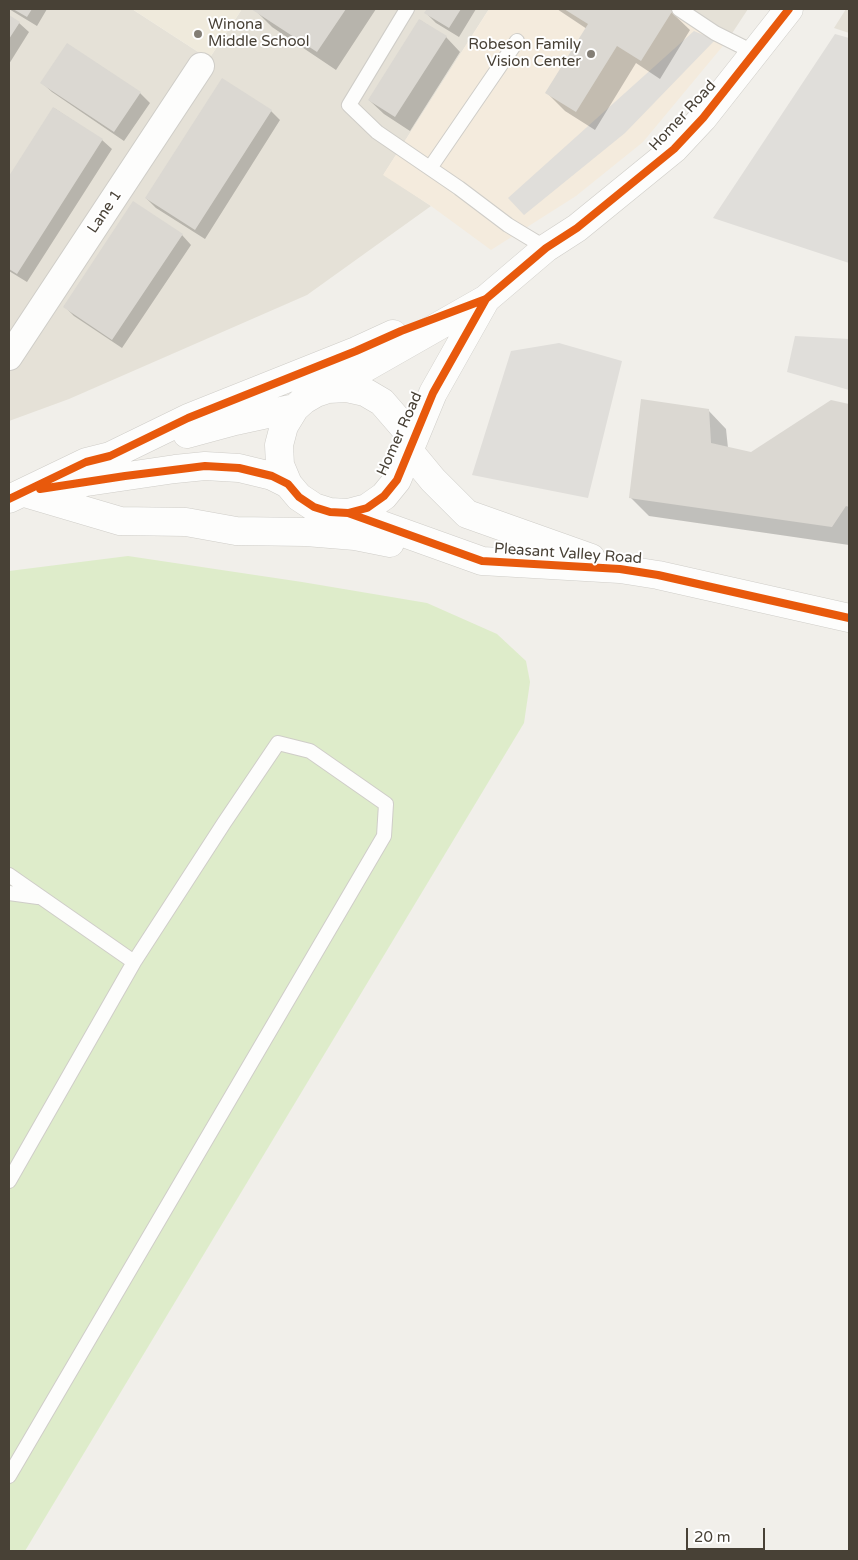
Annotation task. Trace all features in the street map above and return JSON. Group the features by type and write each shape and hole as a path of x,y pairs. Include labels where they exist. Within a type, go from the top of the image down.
{"street":[{"name":"Homer Road","path":"486,299 433,393 397,480 384,496 368,508 348,513 330,512 314,507 299,497 288,484 280,465 279,445 284,426 295,408 316,393 328,389 486,299 546,248 577,228 674,150 703,118 789,9"},
{"name":"Lane 1","path":"9,357 201,66"},
{"name":"Homer Road","path":"110,456 188,418 401,331 486,299"},
{"name":"Homer Road","path":"328,389 347,388 365,392 382,402 412,445 433,480 467,514 620,569"},
{"name":"Homer Road","path":"14,497 86,462 235,421 295,408"},
{"name":"Homer Road","path":"14,497 50,487 205,466 248,470 272,476 288,484"},
{"path":"14,497 120,521 186,522 236,531 306,532 355,536 482,561"},
{"name":"Pleasant Valley Road","path":"348,513 482,561 620,569 658,575 849,618"}],"lane":[{"path":"407,9 349,105 377,132 459,188 508,225 546,248"},
{"path":"679,9 715,32 755,53"},
{"path":"430,168 517,41"},
{"path":"9,1181 134,962 278,743 310,750 386,804 384,836 9,1476"},
{"path":"9,875 134,962"},
{"path":"9,893 42,898"}],"shaded area":[{"path":"9,9 132,9 209,59 242,9 489,9 384,174 431,206 307,295 69,399 9,421"},
{"name":"Winona Middle School","path":"132,9 242,9 209,59"},
{"path":"489,9 676,9 727,41 643,142 576,196 491,250 431,206 383,175"},
{"path":"676,9 748,9 727,41"},
{"path":"846,9 849,9 849,33 834,28"},
{"path":"694,31 715,40 625,133 524,215 508,198"},
{"path":"835,34 849,38 849,263 713,218"},
{"path":"795,336 849,339 849,390 787,372"},
{"path":"559,343 622,361 588,498 472,475 511,351"}],"green space":[{"path":"128,556 427,603 497,634 526,661 530,682 524,723 25,1551 9,1551 9,571"}],"building":[{"path":"13,9 32,9 27,17"},
{"path":"251,9 346,9 317,52"},
{"path":"427,9 461,9 449,28 424,13"},
{"name":"Robeson Family Vision Center","path":"564,9 673,10 641,61 617,46 576,112 545,93 588,24"},
{"path":"9,15 20,22 9,39"},
{"path":"419,19 447,36 395,117 368,100"},
{"path":"67,43 141,92 114,132 40,83"},
{"path":"222,78 272,110 195,230 145,198"},
{"path":"53,107 103,139 17,274 9,269 9,176"},
{"path":"133,201 183,234 112,340 63,307"},
{"path":"641,399 709,409 711,443 751,452 831,400 849,404 849,507 846,506 832,527 629,498"}],"cycle path":[{"path":"9,499 86,462 110,456 188,418 401,331 486,299 546,248 577,228 674,149 703,118 789,9"},
{"path":"40,489 205,466 239,468 272,476 288,484 299,497 314,507 330,512 348,513 367,508 384,496 397,480 433,393 486,299"},
{"path":"348,513 482,561 620,569 658,575 849,618"}],"place":[{"name":"Winona Middle School","path":"198,34"},
{"name":"Robeson Family Vision Center","path":"591,54"}]}
